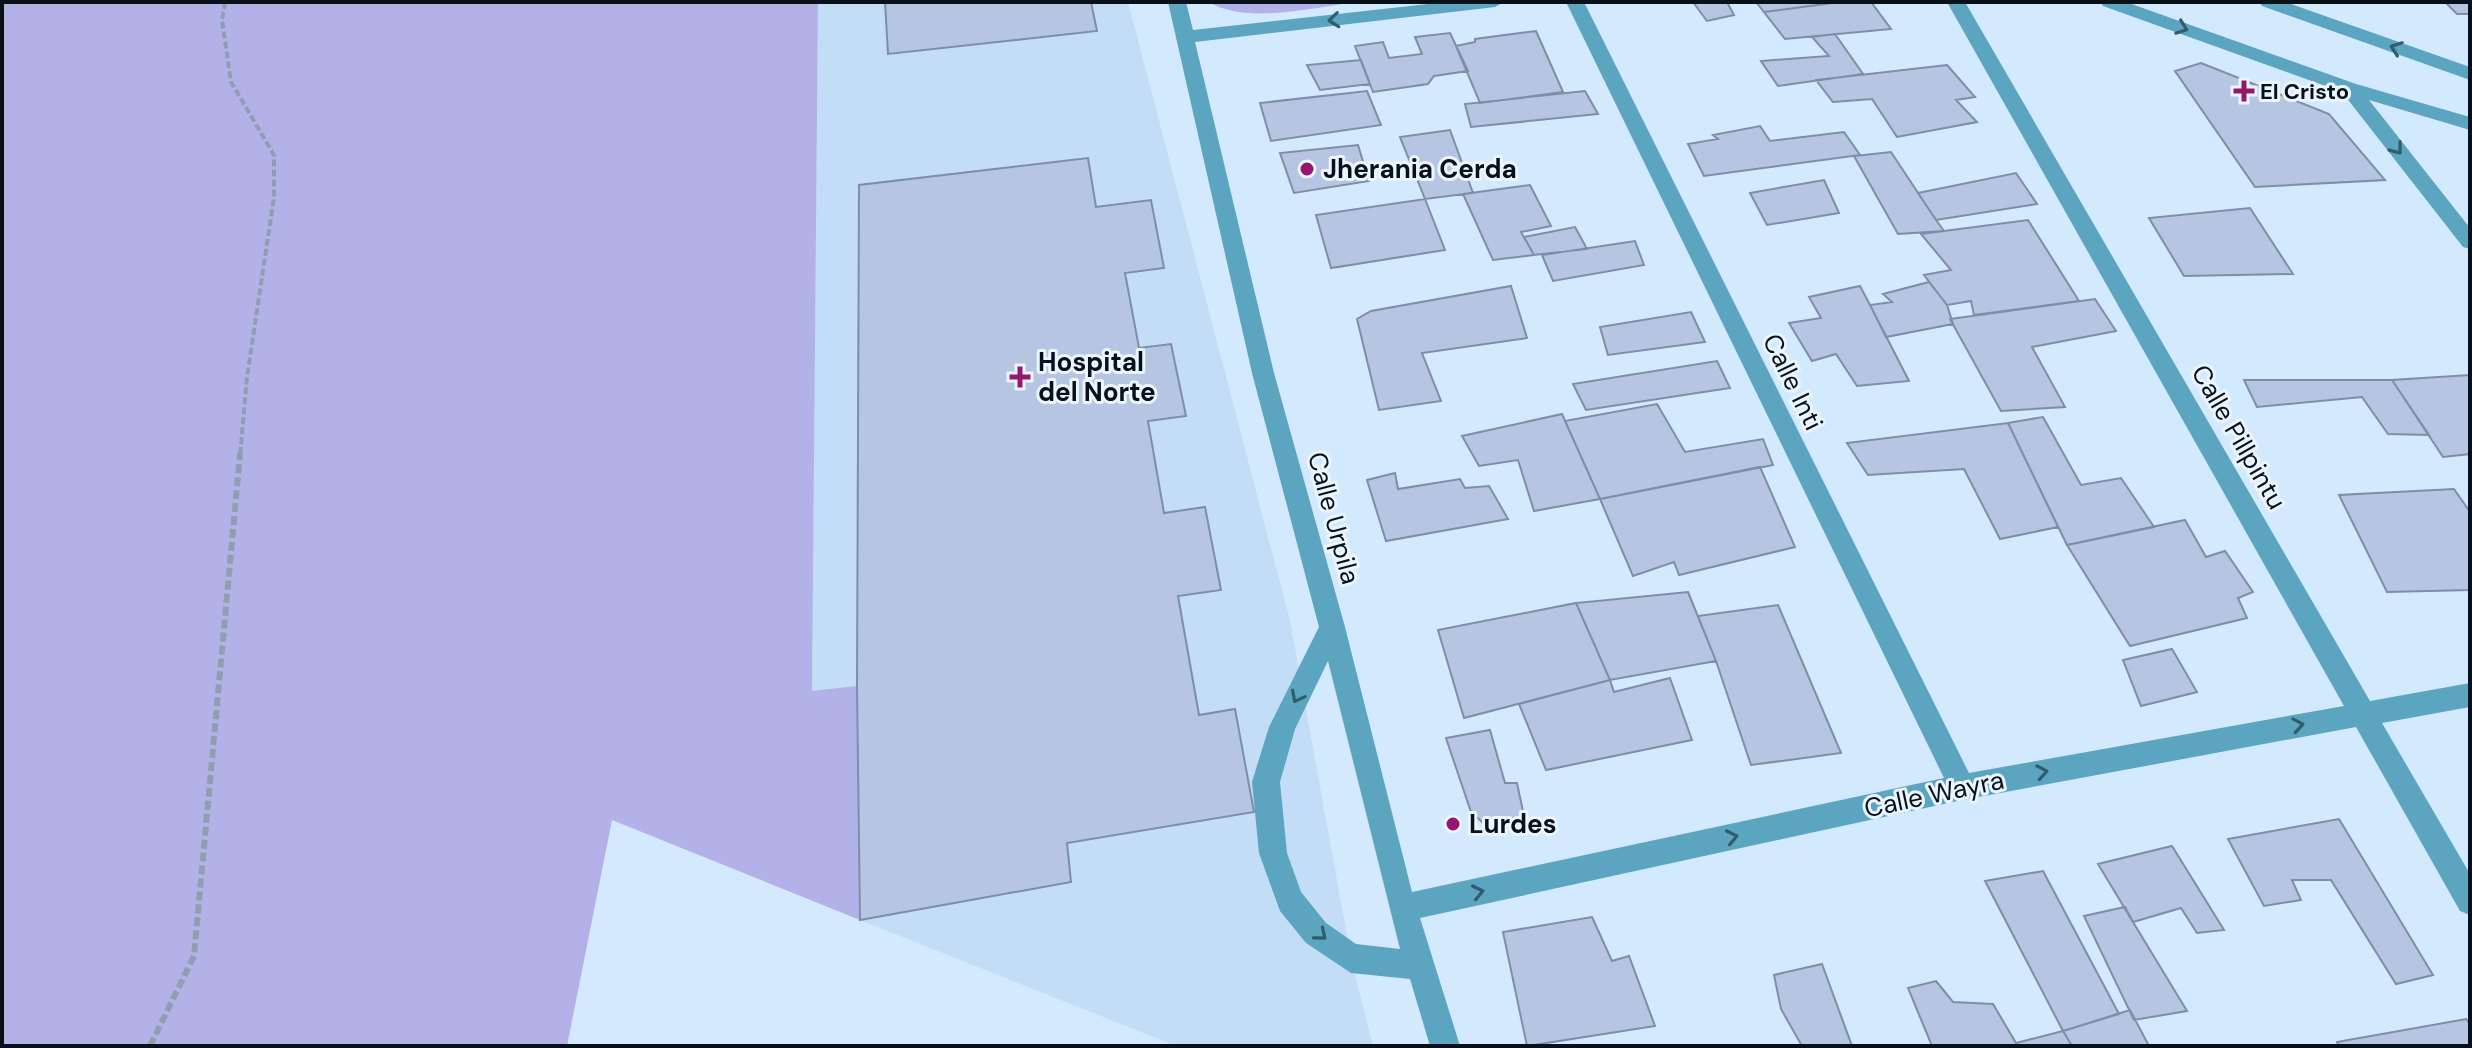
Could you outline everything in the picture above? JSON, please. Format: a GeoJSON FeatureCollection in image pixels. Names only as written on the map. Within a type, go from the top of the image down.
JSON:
{"type":"FeatureCollection","features":[{"type":"Feature","properties":{"kind":"street","name":"Calle Urpila"},"geometry":{"type":"LineString","coordinates":[[1177,2],[1263,373],[1332,627],[1402,908],[1445,1046]]}},
{"type":"Feature","properties":{"kind":"street"},"geometry":{"type":"LineString","coordinates":[[1186,37],[1495,2]]}},
{"type":"Feature","properties":{"kind":"street","name":"Calle Inti"},"geometry":{"type":"LineString","coordinates":[[1575,2],[1962,787]]}},
{"type":"Feature","properties":{"kind":"street","name":"Calle Pillpintu"},"geometry":{"type":"LineString","coordinates":[[1956,2],[2470,901]]}},
{"type":"Feature","properties":{"kind":"street"},"geometry":{"type":"LineString","coordinates":[[2109,2],[2349,88],[2470,124]]}},
{"type":"Feature","properties":{"kind":"street"},"geometry":{"type":"LineString","coordinates":[[2268,2],[2470,74]]}},
{"type":"Feature","properties":{"kind":"street"},"geometry":{"type":"LineString","coordinates":[[2349,88],[2470,242]]}},
{"type":"Feature","properties":{"kind":"street"},"geometry":{"type":"LineString","coordinates":[[1332,627],[1282,727],[1266,782],[1273,853],[1290,901],[1316,933],[1351,958],[1421,966]]}},
{"type":"Feature","properties":{"kind":"street","name":"Calle Wayra"},"geometry":{"type":"LineString","coordinates":[[1402,908],[1962,787],[2470,695]]}},
{"type":"Feature","properties":{"kind":"path"},"geometry":{"type":"LineString","coordinates":[[150,1046],[194,956],[247,377],[274,197],[274,155],[231,82],[222,20],[225,2]]}},
{"type":"Feature","properties":{"kind":"shaded area"},"geometry":{"type":"Polygon","coordinates":[[[2,2],[818,2],[812,691],[857,686],[860,920],[612,820],[567,1046],[2,1046],[2,2]]]}},
{"type":"Feature","properties":{"kind":"shaded area","name":"Hospital del Norte"},"geometry":{"type":"Polygon","coordinates":[[[818,2],[1128,2],[1290,621],[1351,958],[1373,1046],[1176,1046],[860,920],[857,687],[812,692],[818,2]]]}},
{"type":"Feature","properties":{"kind":"shaded area"},"geometry":{"type":"Polygon","coordinates":[[[1209,2],[1357,2],[1261,13],[1224,9],[1209,2]]]}},
{"type":"Feature","properties":{"kind":"building"},"geometry":{"type":"Polygon","coordinates":[[[885,2],[1091,2],[1097,31],[888,54],[885,2]]]}},
{"type":"Feature","properties":{"kind":"building"},"geometry":{"type":"Polygon","coordinates":[[[1693,2],[1727,2],[1734,15],[1707,21],[1693,2]]]}},
{"type":"Feature","properties":{"kind":"building"},"geometry":{"type":"Polygon","coordinates":[[[1756,2],[1840,2],[1764,12],[1756,2]]]}},
{"type":"Feature","properties":{"kind":"building"},"geometry":{"type":"Polygon","coordinates":[[[1840,2],[1871,2],[1891,29],[1785,39],[1764,12],[1840,2]]]}},
{"type":"Feature","properties":{"kind":"building"},"geometry":{"type":"Polygon","coordinates":[[[2432,2],[2470,2],[2470,14],[2457,14],[2446,3],[2432,2]]]}},
{"type":"Feature","properties":{"kind":"building"},"geometry":{"type":"Polygon","coordinates":[[[1536,31],[1563,92],[1480,103],[1456,46],[1475,42],[1475,39],[1536,31]]]}},
{"type":"Feature","properties":{"kind":"building"},"geometry":{"type":"Polygon","coordinates":[[[1450,33],[1468,71],[1434,76],[1428,84],[1373,92],[1355,46],[1383,42],[1389,58],[1422,54],[1415,37],[1450,33]]]}},
{"type":"Feature","properties":{"kind":"building"},"geometry":{"type":"Polygon","coordinates":[[[1835,34],[1863,74],[1778,86],[1761,61],[1829,56],[1812,37],[1835,34]]]}},
{"type":"Feature","properties":{"kind":"building"},"geometry":{"type":"Polygon","coordinates":[[[1361,60],[1370,84],[1320,90],[1307,65],[1361,60]]]}},
{"type":"Feature","properties":{"kind":"building"},"geometry":{"type":"Polygon","coordinates":[[[2201,63],[2329,114],[2385,180],[2255,187],[2175,71],[2201,63]]]}},
{"type":"Feature","properties":{"kind":"building"},"geometry":{"type":"Polygon","coordinates":[[[1947,65],[1975,97],[1956,100],[1977,122],[1897,137],[1872,99],[1833,102],[1816,80],[1947,65]]]}},
{"type":"Feature","properties":{"kind":"building"},"geometry":{"type":"Polygon","coordinates":[[[1367,91],[1381,125],[1271,141],[1260,103],[1367,91]]]}},
{"type":"Feature","properties":{"kind":"building"},"geometry":{"type":"Polygon","coordinates":[[[1585,91],[1598,114],[1471,127],[1465,104],[1585,91]]]}},
{"type":"Feature","properties":{"kind":"building"},"geometry":{"type":"Polygon","coordinates":[[[1760,126],[1770,141],[1844,132],[1860,155],[1704,176],[1688,144],[1718,139],[1713,135],[1760,126]]]}},
{"type":"Feature","properties":{"kind":"building"},"geometry":{"type":"Polygon","coordinates":[[[1450,130],[1473,193],[1425,199],[1400,137],[1450,130]]]}},
{"type":"Feature","properties":{"kind":"building"},"geometry":{"type":"Polygon","coordinates":[[[1358,145],[1369,181],[1294,193],[1280,153],[1358,145]]]}},
{"type":"Feature","properties":{"kind":"building"},"geometry":{"type":"Polygon","coordinates":[[[1891,152],[1944,231],[1898,234],[1854,156],[1891,152]]]}},
{"type":"Feature","properties":{"kind":"building"},"geometry":{"type":"Polygon","coordinates":[[[1088,158],[1096,207],[1151,200],[1164,268],[1125,273],[1139,348],[1171,344],[1186,416],[1148,421],[1164,513],[1205,507],[1221,590],[1178,596],[1199,715],[1235,709],[1254,812],[1067,843],[1071,882],[860,920],[857,686],[859,185],[1088,158]]]}},
{"type":"Feature","properties":{"kind":"building"},"geometry":{"type":"Polygon","coordinates":[[[2016,173],[2037,204],[1936,220],[1918,193],[2016,173]]]}},
{"type":"Feature","properties":{"kind":"building"},"geometry":{"type":"Polygon","coordinates":[[[1824,180],[1839,213],[1767,225],[1750,193],[1824,180]]]}},
{"type":"Feature","properties":{"kind":"building"},"geometry":{"type":"Polygon","coordinates":[[[1530,185],[1551,226],[1521,232],[1534,255],[1493,260],[1463,194],[1530,185]]]}},
{"type":"Feature","properties":{"kind":"building"},"geometry":{"type":"Polygon","coordinates":[[[1425,199],[1445,250],[1331,268],[1316,215],[1425,199]]]}},
{"type":"Feature","properties":{"kind":"building"},"geometry":{"type":"Polygon","coordinates":[[[2250,208],[2293,274],[2184,276],[2149,218],[2250,208]]]}},
{"type":"Feature","properties":{"kind":"building"},"geometry":{"type":"Polygon","coordinates":[[[2028,220],[2079,301],[1974,315],[1971,301],[1947,305],[1924,275],[1951,270],[1921,234],[2028,220]]]}},
{"type":"Feature","properties":{"kind":"building"},"geometry":{"type":"Polygon","coordinates":[[[1575,227],[1587,249],[1534,255],[1524,237],[1575,227]]]}},
{"type":"Feature","properties":{"kind":"building"},"geometry":{"type":"Polygon","coordinates":[[[1635,241],[1644,265],[1553,281],[1542,255],[1635,241]]]}},
{"type":"Feature","properties":{"kind":"building"},"geometry":{"type":"Polygon","coordinates":[[[1929,282],[1947,305],[1953,324],[1886,337],[1870,305],[1892,302],[1883,294],[1929,282]]]}},
{"type":"Feature","properties":{"kind":"building"},"geometry":{"type":"Polygon","coordinates":[[[1511,286],[1527,338],[1422,353],[1441,401],[1379,410],[1357,319],[1371,311],[1511,286]]]}},
{"type":"Feature","properties":{"kind":"building"},"geometry":{"type":"Polygon","coordinates":[[[1860,286],[1909,381],[1857,386],[1836,354],[1812,361],[1789,323],[1821,318],[1809,297],[1860,286]]]}},
{"type":"Feature","properties":{"kind":"building"},"geometry":{"type":"Polygon","coordinates":[[[2095,299],[2116,331],[2032,347],[2065,407],[2001,411],[1950,319],[2095,299]]]}},
{"type":"Feature","properties":{"kind":"building"},"geometry":{"type":"Polygon","coordinates":[[[1691,312],[1705,342],[1608,355],[1600,327],[1691,312]]]}},
{"type":"Feature","properties":{"kind":"building"},"geometry":{"type":"Polygon","coordinates":[[[1717,361],[1730,388],[1586,410],[1573,384],[1717,361]]]}},
{"type":"Feature","properties":{"kind":"building"},"geometry":{"type":"Polygon","coordinates":[[[2470,375],[2470,454],[2443,457],[2392,380],[2470,375]]]}},
{"type":"Feature","properties":{"kind":"building"},"geometry":{"type":"Polygon","coordinates":[[[2244,380],[2392,380],[2429,435],[2388,434],[2362,397],[2257,407],[2244,380]]]}},
{"type":"Feature","properties":{"kind":"building"},"geometry":{"type":"Polygon","coordinates":[[[1657,404],[1685,452],[1763,439],[1773,465],[1600,499],[1565,421],[1657,404]]]}},
{"type":"Feature","properties":{"kind":"building"},"geometry":{"type":"Polygon","coordinates":[[[1562,414],[1600,499],[1534,511],[1518,460],[1479,466],[1462,436],[1562,414]]]}},
{"type":"Feature","properties":{"kind":"building"},"geometry":{"type":"Polygon","coordinates":[[[2043,417],[2081,485],[2121,478],[2154,527],[2067,545],[2008,423],[2043,417]]]}},
{"type":"Feature","properties":{"kind":"building"},"geometry":{"type":"Polygon","coordinates":[[[2008,423],[2058,527],[2000,539],[1964,469],[1868,475],[1847,443],[2008,423]]]}},
{"type":"Feature","properties":{"kind":"building"},"geometry":{"type":"Polygon","coordinates":[[[1760,467],[1795,547],[1679,575],[1674,562],[1633,576],[1600,499],[1760,467]]]}},
{"type":"Feature","properties":{"kind":"building"},"geometry":{"type":"Polygon","coordinates":[[[1395,473],[1398,489],[1460,479],[1465,488],[1489,486],[1508,519],[1386,541],[1367,480],[1395,473]]]}},
{"type":"Feature","properties":{"kind":"building"},"geometry":{"type":"Polygon","coordinates":[[[2454,489],[2470,512],[2470,590],[2387,592],[2339,495],[2454,489]]]}},
{"type":"Feature","properties":{"kind":"building"},"geometry":{"type":"Polygon","coordinates":[[[2185,520],[2206,557],[2225,551],[2253,592],[2238,598],[2247,618],[2130,646],[2067,545],[2185,520]]]}},
{"type":"Feature","properties":{"kind":"building"},"geometry":{"type":"Polygon","coordinates":[[[1688,592],[1716,661],[1610,680],[1576,603],[1688,592]]]}},
{"type":"Feature","properties":{"kind":"building"},"geometry":{"type":"Polygon","coordinates":[[[1576,603],[1610,680],[1464,718],[1438,630],[1576,603]]]}},
{"type":"Feature","properties":{"kind":"building"},"geometry":{"type":"Polygon","coordinates":[[[1778,605],[1841,753],[1751,765],[1698,616],[1778,605]]]}},
{"type":"Feature","properties":{"kind":"building"},"geometry":{"type":"Polygon","coordinates":[[[2172,649],[2197,692],[2141,706],[2123,660],[2172,649]]]}},
{"type":"Feature","properties":{"kind":"building"},"geometry":{"type":"Polygon","coordinates":[[[1670,678],[1692,740],[1546,770],[1519,704],[1610,680],[1614,692],[1670,678]]]}},
{"type":"Feature","properties":{"kind":"building"},"geometry":{"type":"Polygon","coordinates":[[[1490,730],[1505,783],[1517,783],[1524,816],[1483,823],[1471,812],[1446,738],[1490,730]]]}},
{"type":"Feature","properties":{"kind":"building"},"geometry":{"type":"Polygon","coordinates":[[[2339,819],[2433,975],[2396,984],[2331,880],[2292,880],[2301,900],[2264,906],[2228,839],[2339,819]]]}},
{"type":"Feature","properties":{"kind":"building"},"geometry":{"type":"Polygon","coordinates":[[[2172,846],[2224,930],[2197,933],[2181,908],[2133,922],[2098,864],[2172,846]]]}},
{"type":"Feature","properties":{"kind":"building"},"geometry":{"type":"Polygon","coordinates":[[[2043,871],[2119,1014],[2063,1031],[1985,881],[2043,871]]]}},
{"type":"Feature","properties":{"kind":"building"},"geometry":{"type":"Polygon","coordinates":[[[2125,907],[2187,1011],[2134,1020],[2084,916],[2125,907]]]}},
{"type":"Feature","properties":{"kind":"building"},"geometry":{"type":"Polygon","coordinates":[[[1592,917],[1612,961],[1629,956],[1655,1026],[1527,1046],[1503,932],[1592,917]]]}},
{"type":"Feature","properties":{"kind":"building"},"geometry":{"type":"Polygon","coordinates":[[[1822,964],[1852,1046],[1802,1046],[1781,1009],[1774,975],[1822,964]]]}},
{"type":"Feature","properties":{"kind":"building"},"geometry":{"type":"Polygon","coordinates":[[[1936,981],[1953,1002],[1993,1004],[2016,1043],[2063,1031],[2072,1046],[1932,1046],[1908,988],[1936,981]]]}},
{"type":"Feature","properties":{"kind":"building"},"geometry":{"type":"Polygon","coordinates":[[[2130,1010],[2149,1046],[2072,1046],[2063,1031],[2130,1010]]]}},
{"type":"Feature","properties":{"kind":"building"},"geometry":{"type":"Polygon","coordinates":[[[2466,1019],[2470,1024],[2470,1046],[2339,1046],[2337,1042],[2466,1019]]]}},
{"type":"Feature","properties":{"kind":"place","name":"El Cristo"},"geometry":{"type":"Point","coordinates":[2244,91]}},
{"type":"Feature","properties":{"kind":"place","name":"Jherania Cerda"},"geometry":{"type":"Point","coordinates":[1307,169]}},
{"type":"Feature","properties":{"kind":"place","name":"Hospital del Norte"},"geometry":{"type":"Point","coordinates":[1020,377]}},
{"type":"Feature","properties":{"kind":"place","name":"Lurdes"},"geometry":{"type":"Point","coordinates":[1453,824]}}]}
